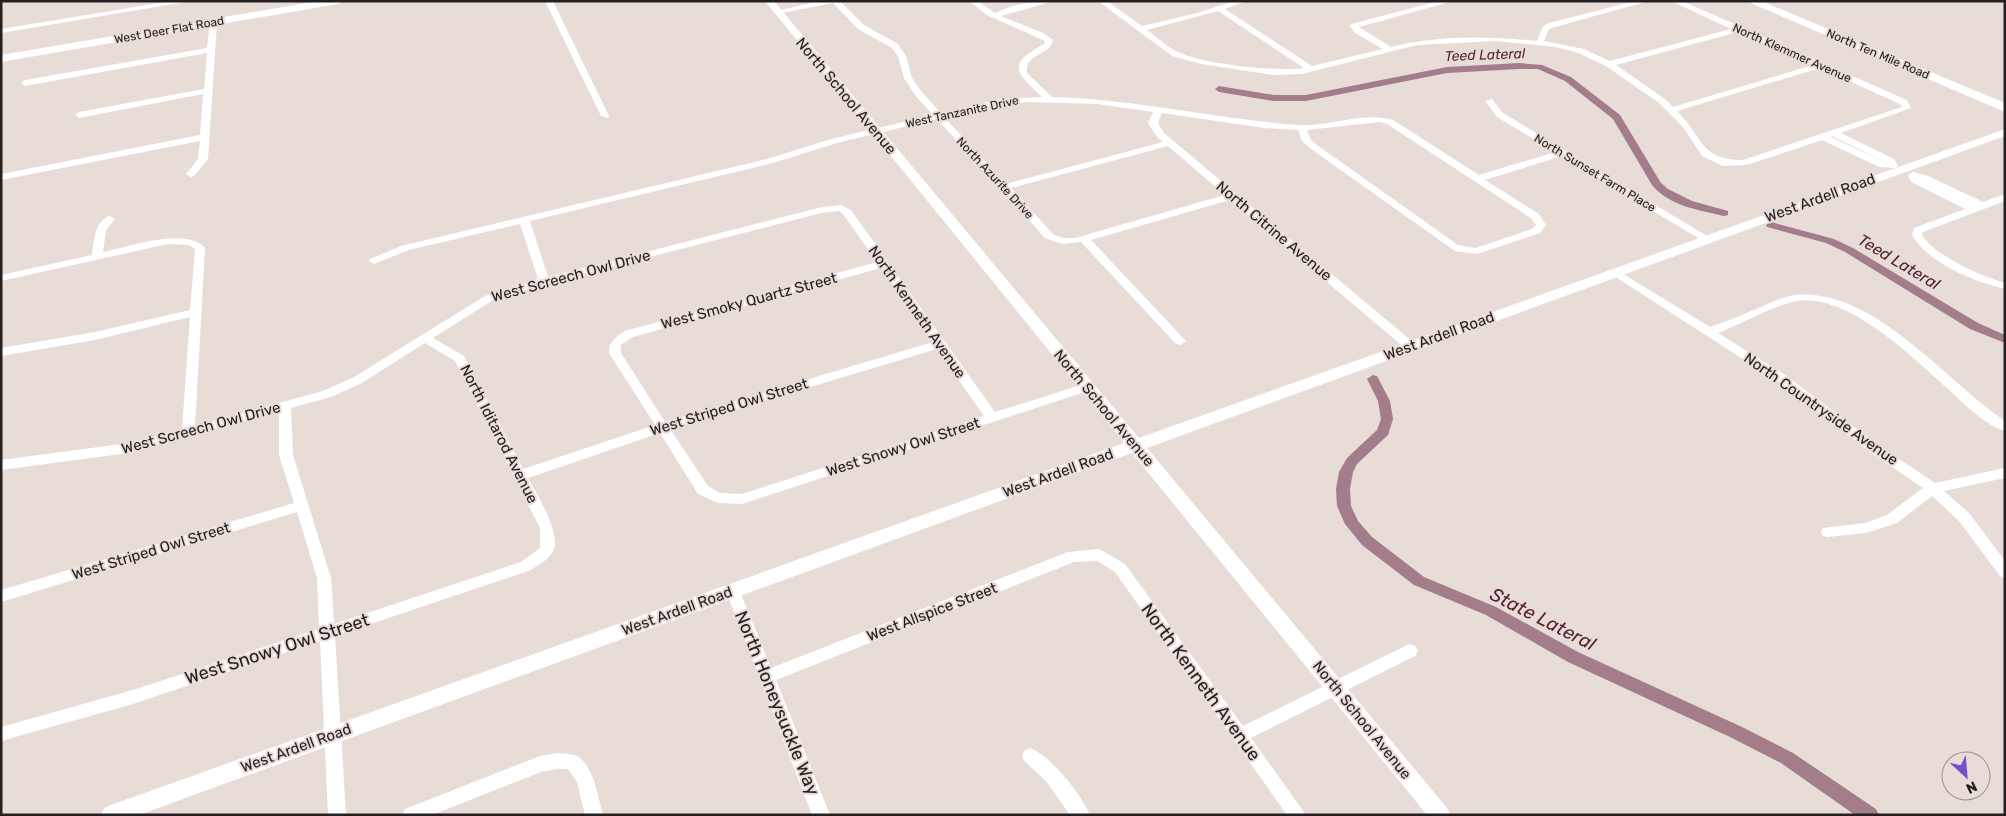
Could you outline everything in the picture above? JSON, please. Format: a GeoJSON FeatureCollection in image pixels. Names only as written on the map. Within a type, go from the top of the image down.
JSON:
{"type":"FeatureCollection","features":[{"type":"Feature","properties":{"kind":"main road","name":"West Deer Flat Road"},"geometry":{"type":"LineString","coordinates":[[1,59],[338,1]]}},
{"type":"Feature","properties":{"kind":"main road","name":"North Ten Mile Road"},"geometry":{"type":"LineString","coordinates":[[1751,1],[2005,108]]}},
{"type":"Feature","properties":{"kind":"street"},"geometry":{"type":"LineString","coordinates":[[1,31],[187,1]]}},
{"type":"Feature","properties":{"kind":"street"},"geometry":{"type":"LineString","coordinates":[[549,1],[605,116]]}},
{"type":"Feature","properties":{"kind":"street","name":"North School Avenue"},"geometry":{"type":"LineString","coordinates":[[768,1],[1440,815]]}},
{"type":"Feature","properties":{"kind":"street"},"geometry":{"type":"LineString","coordinates":[[778,12],[833,1]]}},
{"type":"Feature","properties":{"kind":"street","name":"North Azurite Drive"},"geometry":{"type":"LineString","coordinates":[[833,1],[853,20],[895,46],[902,56],[908,78],[938,116],[1005,186],[1049,236],[1062,241],[1083,238]]}},
{"type":"Feature","properties":{"kind":"street"},"geometry":{"type":"LineString","coordinates":[[973,1],[984,12],[1049,40],[1048,45],[1026,58],[1021,69],[1023,74],[1049,99]]}},
{"type":"Feature","properties":{"kind":"street"},"geometry":{"type":"LineString","coordinates":[[995,16],[1004,11],[1050,1]]}},
{"type":"Feature","properties":{"kind":"street"},"geometry":{"type":"LineString","coordinates":[[1102,1],[1168,50],[1192,60],[1274,72],[1311,69],[1417,43],[1496,39],[1540,42],[1581,52],[1609,64],[1672,110],[1686,125],[1705,154],[1723,162],[1744,163],[1829,135],[1882,165],[1896,167],[1913,175],[1914,180],[1978,207]]}},
{"type":"Feature","properties":{"kind":"street"},"geometry":{"type":"LineString","coordinates":[[1139,29],[1220,9],[1243,1]]}},
{"type":"Feature","properties":{"kind":"street"},"geometry":{"type":"LineString","coordinates":[[1388,49],[1358,31],[1354,26],[1449,1]]}},
{"type":"Feature","properties":{"kind":"street"},"geometry":{"type":"LineString","coordinates":[[1540,42],[1546,28],[1552,25],[1646,1]]}},
{"type":"Feature","properties":{"kind":"street","name":"North Klemmer Avenue"},"geometry":{"type":"LineString","coordinates":[[1675,1],[1904,102],[1907,106],[1905,109],[1829,135]]}},
{"type":"Feature","properties":{"kind":"street"},"geometry":{"type":"LineString","coordinates":[[1220,9],[1311,69]]}},
{"type":"Feature","properties":{"kind":"street"},"geometry":{"type":"LineString","coordinates":[[191,174],[203,159],[213,23]]}},
{"type":"Feature","properties":{"kind":"street"},"geometry":{"type":"LineString","coordinates":[[1609,64],[1738,29]]}},
{"type":"Feature","properties":{"kind":"street"},"geometry":{"type":"LineString","coordinates":[[25,83],[210,50]]}},
{"type":"Feature","properties":{"kind":"street"},"geometry":{"type":"LineString","coordinates":[[1672,110],[1821,65]]}},
{"type":"Feature","properties":{"kind":"street"},"geometry":{"type":"LineString","coordinates":[[79,115],[208,91]]}},
{"type":"Feature","properties":{"kind":"street","name":"West Tanzanite Drive"},"geometry":{"type":"LineString","coordinates":[[374,262],[405,248],[770,162],[834,141],[1000,102],[1049,99],[1097,101],[1264,125],[1302,128],[1380,119],[1390,122],[1477,179]]}},
{"type":"Feature","properties":{"kind":"street","name":"North Sunset Farm Place"},"geometry":{"type":"LineString","coordinates":[[1489,101],[1500,116],[1707,239]]}},
{"type":"Feature","properties":{"kind":"street","name":"North Citrine Avenue"},"geometry":{"type":"LineString","coordinates":[[1159,109],[1154,123],[1155,129],[1169,143],[1410,346]]}},
{"type":"Feature","properties":{"kind":"street"},"geometry":{"type":"LineString","coordinates":[[1302,128],[1307,141],[1314,147],[1450,246],[1462,250],[1477,251],[1536,231],[1541,225],[1535,216],[1477,179]]}},
{"type":"Feature","properties":{"kind":"street","name":"West Ardell Road"},"geometry":{"type":"LineString","coordinates":[[111,815],[1707,239],[1896,167],[2005,132]]}},
{"type":"Feature","properties":{"kind":"street"},"geometry":{"type":"LineString","coordinates":[[1,177],[205,137]]}},
{"type":"Feature","properties":{"kind":"street"},"geometry":{"type":"LineString","coordinates":[[1005,186],[1169,143]]}},
{"type":"Feature","properties":{"kind":"street"},"geometry":{"type":"LineString","coordinates":[[1477,179],[1562,153]]}},
{"type":"Feature","properties":{"kind":"street"},"geometry":{"type":"LineString","coordinates":[[1180,341],[1083,238],[1232,196]]}},
{"type":"Feature","properties":{"kind":"street"},"geometry":{"type":"LineString","coordinates":[[2002,286],[1982,279],[1925,247],[1918,239],[1918,230],[2005,196]]}},
{"type":"Feature","properties":{"kind":"street","name":"North Kenneth Avenue"},"geometry":{"type":"LineString","coordinates":[[841,208],[847,212],[992,418]]}},
{"type":"Feature","properties":{"kind":"street","name":"West Screech Owl Drive"},"geometry":{"type":"LineString","coordinates":[[1,466],[129,448],[285,406],[343,388],[489,298],[544,281],[822,210],[841,208]]}},
{"type":"Feature","properties":{"kind":"street"},"geometry":{"type":"LineString","coordinates":[[96,256],[101,230],[110,219]]}},
{"type":"Feature","properties":{"kind":"street"},"geometry":{"type":"LineString","coordinates":[[524,220],[544,281]]}},
{"type":"Feature","properties":{"kind":"street"},"geometry":{"type":"LineString","coordinates":[[1,278],[168,241],[191,242],[200,248],[188,432]]}},
{"type":"Feature","properties":{"kind":"street","name":"West Smoky Quartz Street"},"geometry":{"type":"LineString","coordinates":[[662,427],[615,353],[616,343],[629,334],[883,264]]}},
{"type":"Feature","properties":{"kind":"street","name":"North Countryside Avenue"},"geometry":{"type":"LineString","coordinates":[[1615,272],[1781,378],[1875,449],[1933,488],[1964,516],[2005,572]]}},
{"type":"Feature","properties":{"kind":"street"},"geometry":{"type":"LineString","coordinates":[[1710,332],[1792,298],[1820,298],[1839,303],[1899,341],[1984,413],[2005,427]]}},
{"type":"Feature","properties":{"kind":"street"},"geometry":{"type":"LineString","coordinates":[[1,352],[95,336],[195,312]]}},
{"type":"Feature","properties":{"kind":"street","name":"North Iditarod Avenue"},"geometry":{"type":"LineString","coordinates":[[424,338],[460,358],[546,528],[547,550]]}},
{"type":"Feature","properties":{"kind":"street","name":"West Striped Owl Street"},"geometry":{"type":"LineString","coordinates":[[520,475],[662,427],[940,344]]}},
{"type":"Feature","properties":{"kind":"street","name":"West Snowy Owl Street"},"geometry":{"type":"LineString","coordinates":[[662,427],[703,490],[718,498],[742,498],[1087,387]]}},
{"type":"Feature","properties":{"kind":"street"},"geometry":{"type":"LineString","coordinates":[[285,406],[286,455],[300,506],[324,578],[337,815]]}},
{"type":"Feature","properties":{"kind":"street"},"geometry":{"type":"LineString","coordinates":[[1828,532],[1866,528],[1892,519],[1933,488],[2005,473]]}},
{"type":"Feature","properties":{"kind":"street","name":"West Striped Owl Street"},"geometry":{"type":"LineString","coordinates":[[1,596],[300,506]]}},
{"type":"Feature","properties":{"kind":"street","name":"West Snowy Owl Street"},"geometry":{"type":"LineString","coordinates":[[1,734],[133,696],[526,566],[547,550]]}},
{"type":"Feature","properties":{"kind":"street","name":"North Kenneth Avenue"},"geometry":{"type":"LineString","coordinates":[[1099,555],[1120,568],[1297,815]]}},
{"type":"Feature","properties":{"kind":"street","name":"West Allspice Street"},"geometry":{"type":"LineString","coordinates":[[766,676],[1073,556],[1099,555]]}},
{"type":"Feature","properties":{"kind":"street","name":"North Honeysuckle Way"},"geometry":{"type":"LineString","coordinates":[[732,591],[821,815]]}},
{"type":"Feature","properties":{"kind":"street"},"geometry":{"type":"LineString","coordinates":[[1240,735],[1410,651]]}},
{"type":"Feature","properties":{"kind":"street"},"geometry":{"type":"LineString","coordinates":[[1030,756],[1052,775],[1081,815]]}},
{"type":"Feature","properties":{"kind":"street"},"geometry":{"type":"LineString","coordinates":[[411,815],[540,764],[557,761],[572,762],[580,770],[586,782],[594,815]]}},
{"type":"Feature","properties":{"kind":"waterway","name":"Teed Lateral"},"geometry":{"type":"LineString","coordinates":[[1219,89],[1274,98],[1306,98],[1447,70],[1519,66],[1539,67],[1568,79],[1617,117],[1657,185],[1664,191],[1688,204],[1724,213]]}},
{"type":"Feature","properties":{"kind":"waterway","name":"Teed Lateral"},"geometry":{"type":"LineString","coordinates":[[1771,225],[1830,241],[1849,250],[1974,326],[2005,339]]}},
{"type":"Feature","properties":{"kind":"waterway","name":"State Lateral"},"geometry":{"type":"LineString","coordinates":[[1373,379],[1384,401],[1387,419],[1383,432],[1352,461],[1346,472],[1343,489],[1344,506],[1352,524],[1367,541],[1419,581],[1491,611],[1573,657],[1736,732],[1787,758],[1870,815]]}}]}
